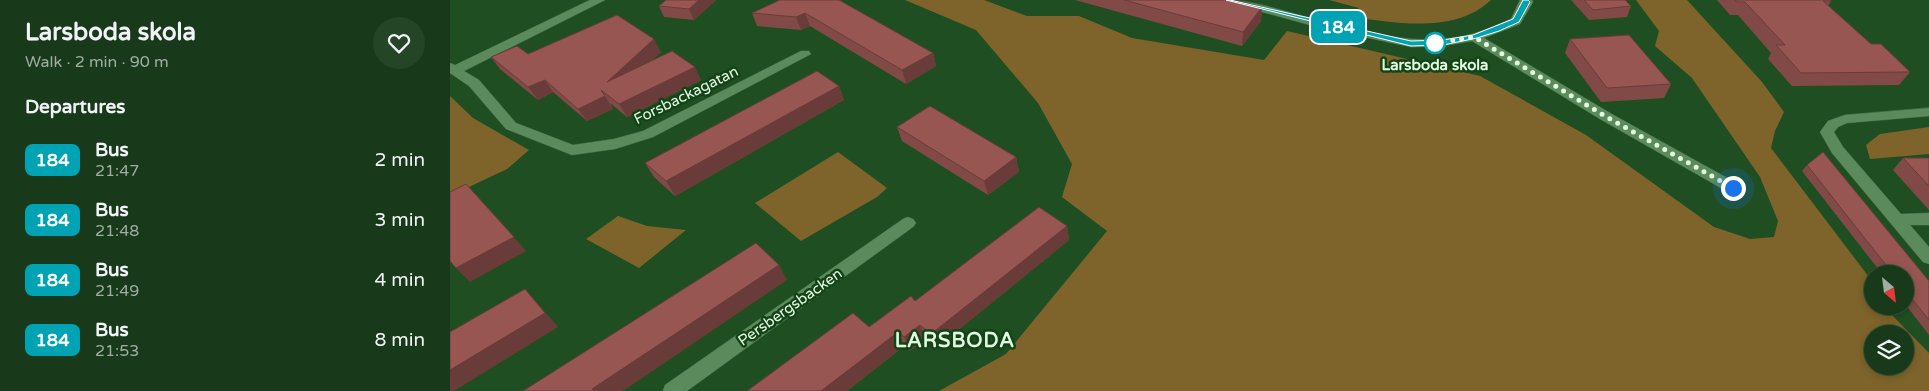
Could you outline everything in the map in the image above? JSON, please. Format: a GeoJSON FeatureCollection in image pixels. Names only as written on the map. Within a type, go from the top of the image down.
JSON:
{"type":"FeatureCollection","features":[{"type":"Feature","properties":{"kind":"street","name":"Forsbackagatan"},"geometry":{"type":"LineString","coordinates":[[453,69],[599,0]]}},
{"type":"Feature","properties":{"kind":"street"},"geometry":{"type":"LineString","coordinates":[[1230,0],[1317,23],[1411,43],[1443,42],[1474,37],[1516,21],[1527,2],[1526,0]]}},
{"type":"Feature","properties":{"kind":"street"},"geometry":{"type":"LineString","coordinates":[[1474,37],[1605,116],[1733,188]]}},
{"type":"Feature","properties":{"kind":"street","name":"Forsbackagatan"},"geometry":{"type":"LineString","coordinates":[[453,69],[474,83],[511,126],[572,150],[615,144],[648,134],[805,54]]}},
{"type":"Feature","properties":{"kind":"street"},"geometry":{"type":"LineString","coordinates":[[1929,112],[1845,119],[1833,124],[1828,132],[1837,150],[1929,258]]}},
{"type":"Feature","properties":{"kind":"street"},"geometry":{"type":"LineString","coordinates":[[1897,220],[1929,219]]}},
{"type":"Feature","properties":{"kind":"street","name":"Persbergsbacken"},"geometry":{"type":"LineString","coordinates":[[672,391],[908,223]]}},
{"type":"Feature","properties":{"kind":"shaded area"},"geometry":{"type":"Polygon","coordinates":[[[905,0],[984,0],[1027,16],[1079,16],[1132,38],[1264,60],[1287,31],[1480,76],[1586,135],[1714,227],[1750,239],[1774,237],[1778,221],[1760,177],[1692,78],[1655,46],[1659,31],[1636,0],[1687,0],[1762,82],[1784,112],[1775,131],[1771,148],[1864,270],[1864,315],[1892,315],[1902,325],[1864,325],[1864,375],[1914,375],[1914,338],[1929,353],[1929,391],[939,391],[1006,354],[1107,231],[1062,197],[1072,164],[1038,103],[976,30],[905,0]]]}},
{"type":"Feature","properties":{"kind":"shaded area"},"geometry":{"type":"Polygon","coordinates":[[[1329,0],[1491,0],[1477,11],[1460,18],[1443,22],[1406,23],[1352,17],[1359,8],[1329,0]]]}},
{"type":"Feature","properties":{"kind":"shaded area"},"geometry":{"type":"Polygon","coordinates":[[[450,96],[473,118],[529,150],[507,169],[450,196],[450,96]]]}},
{"type":"Feature","properties":{"kind":"shaded area"},"geometry":{"type":"Polygon","coordinates":[[[1929,127],[1929,154],[1870,159],[1866,145],[1880,134],[1929,127]]]}},
{"type":"Feature","properties":{"kind":"shaded area"},"geometry":{"type":"Polygon","coordinates":[[[838,152],[887,188],[877,197],[801,241],[755,203],[838,152]]]}},
{"type":"Feature","properties":{"kind":"shaded area"},"geometry":{"type":"Polygon","coordinates":[[[618,216],[647,226],[686,230],[639,268],[586,239],[618,216]]]}},
{"type":"Feature","properties":{"kind":"building"},"geometry":{"type":"Polygon","coordinates":[[[666,0],[699,0],[689,9],[659,6],[666,0]]]}},
{"type":"Feature","properties":{"kind":"building"},"geometry":{"type":"Polygon","coordinates":[[[780,0],[839,0],[933,53],[902,70],[805,13],[796,17],[752,13],[780,0]]]}},
{"type":"Feature","properties":{"kind":"building"},"geometry":{"type":"Polygon","coordinates":[[[1124,0],[1234,0],[1262,7],[1243,32],[1124,0]]]}},
{"type":"Feature","properties":{"kind":"building"},"geometry":{"type":"Polygon","coordinates":[[[1584,0],[1625,0],[1631,6],[1593,10],[1584,0]]]}},
{"type":"Feature","properties":{"kind":"building"},"geometry":{"type":"Polygon","coordinates":[[[1735,0],[1830,0],[1823,1],[1871,44],[1881,44],[1910,72],[1801,73],[1776,45],[1785,45],[1745,2],[1737,2],[1735,0]]]}},
{"type":"Feature","properties":{"kind":"building"},"geometry":{"type":"Polygon","coordinates":[[[617,15],[654,39],[607,82],[672,51],[695,67],[619,104],[601,90],[605,96],[578,109],[545,80],[528,87],[491,57],[517,46],[528,54],[617,15]]]}},
{"type":"Feature","properties":{"kind":"building"},"geometry":{"type":"Polygon","coordinates":[[[1629,35],[1671,84],[1607,88],[1570,39],[1629,35]]]}},
{"type":"Feature","properties":{"kind":"building"},"geometry":{"type":"Polygon","coordinates":[[[817,71],[839,86],[666,181],[645,163],[817,71]]]}},
{"type":"Feature","properties":{"kind":"building"},"geometry":{"type":"Polygon","coordinates":[[[930,106],[1016,157],[984,181],[897,127],[930,106]]]}},
{"type":"Feature","properties":{"kind":"building"},"geometry":{"type":"Polygon","coordinates":[[[1823,152],[1929,281],[1929,320],[1914,301],[1914,265],[1886,265],[1807,165],[1823,152]]]}},
{"type":"Feature","properties":{"kind":"building"},"geometry":{"type":"Polygon","coordinates":[[[1903,158],[1929,158],[1929,186],[1903,158]]]}},
{"type":"Feature","properties":{"kind":"building"},"geometry":{"type":"Polygon","coordinates":[[[466,184],[514,237],[456,268],[450,261],[450,192],[466,184]]]}},
{"type":"Feature","properties":{"kind":"building"},"geometry":{"type":"Polygon","coordinates":[[[1039,207],[1067,226],[931,334],[920,325],[904,337],[898,332],[821,391],[747,391],[853,313],[869,327],[911,296],[915,301],[1039,207]]]}},
{"type":"Feature","properties":{"kind":"building"},"geometry":{"type":"Polygon","coordinates":[[[756,243],[779,265],[592,389],[594,391],[523,391],[756,243]]]}},
{"type":"Feature","properties":{"kind":"building"},"geometry":{"type":"Polygon","coordinates":[[[525,289],[545,313],[450,370],[450,332],[525,289]]]}},
{"type":"Feature","properties":{"kind":"bus line","name":"184"},"geometry":{"type":"LineString","coordinates":[[1230,0],[1317,23],[1411,43],[1443,42],[1474,37],[1496,29],[1516,21],[1527,2],[1526,0]]}},
{"type":"Feature","properties":{"kind":"place","name":"Larsboda skola"},"geometry":{"type":"Point","coordinates":[1435,43]}},
{"type":"Feature","properties":{"kind":"district","name":"LARSBODA"},"geometry":{"type":"Point","coordinates":[955,341]}},
{"type":"Feature","properties":{"kind":"route"},"geometry":{"type":"LineString","coordinates":[[1435,43],[1474,37],[1605,116],[1733,188]]}}]}
